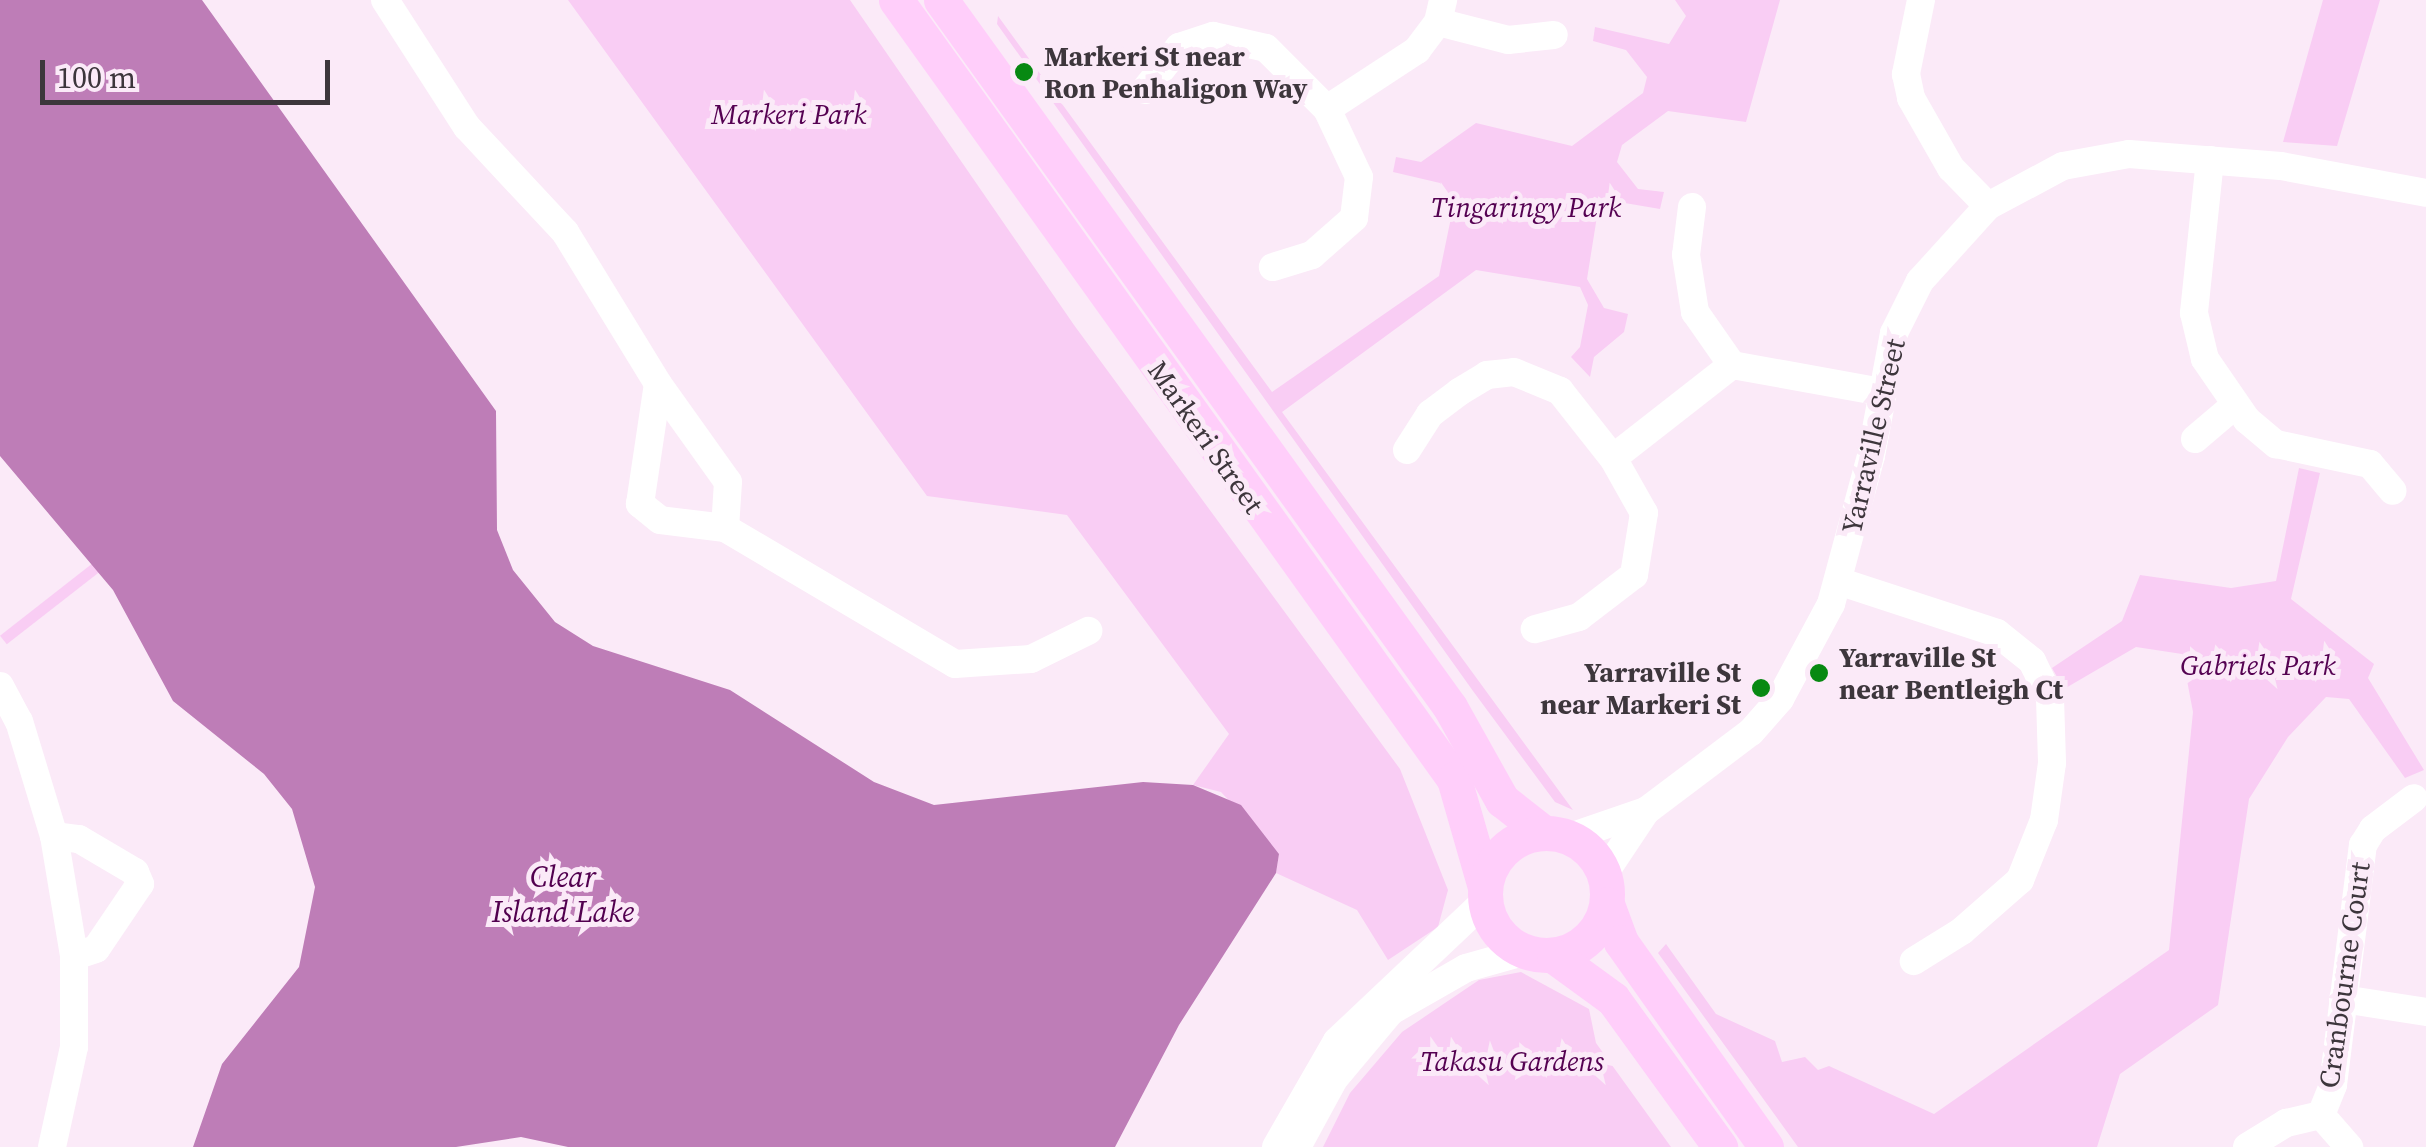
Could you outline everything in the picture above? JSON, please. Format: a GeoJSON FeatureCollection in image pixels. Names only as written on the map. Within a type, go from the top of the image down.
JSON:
{"type":"FeatureCollection","features":[{"type":"Feature","properties":{"kind":"main road","name":"Markeri Street"},"geometry":{"type":"LineString","coordinates":[[897,0],[1454,779],[1485,894]]}},
{"type":"Feature","properties":{"kind":"main road","name":"Markeri Street"},"geometry":{"type":"LineString","coordinates":[[941,0],[1450,707],[1502,800],[1557,835]]}},
{"type":"Feature","properties":{"kind":"main road"},"geometry":{"type":"LineString","coordinates":[[1720,1147],[1613,999],[1497,932],[1485,894],[1511,843],[1557,835],[1591,852],[1621,942],[1766,1147]]}},
{"type":"Feature","properties":{"kind":"main road"},"geometry":{"type":"LineString","coordinates":[[1539,954],[1589,939],[1606,889]]}},
{"type":"Feature","properties":{"kind":"street"},"geometry":{"type":"LineString","coordinates":[[385,0],[468,127],[565,232],[658,384],[728,482],[725,528]]}},
{"type":"Feature","properties":{"kind":"street"},"geometry":{"type":"LineString","coordinates":[[1921,0],[1906,74],[1912,98],[1952,168],[1988,206]]}},
{"type":"Feature","properties":{"kind":"street"},"geometry":{"type":"LineString","coordinates":[[1326,109],[1399,64],[1441,11],[1523,42],[1554,35]]}},
{"type":"Feature","properties":{"kind":"street"},"geometry":{"type":"LineString","coordinates":[[1145,90],[1179,47],[1213,36],[1266,48],[1326,109],[1360,177],[1354,218],[1312,255],[1274,267]]}},
{"type":"Feature","properties":{"kind":"street","name":"Yarraville Street"},"geometry":{"type":"LineString","coordinates":[[1557,835],[1646,810],[1750,732],[1780,699],[1838,581],[1894,333],[1920,280],[1988,206],[2028,181],[2090,158],[2210,160],[2426,193]]}},
{"type":"Feature","properties":{"kind":"street"},"geometry":{"type":"LineString","coordinates":[[2210,160],[2194,313],[2204,359],[2235,405],[2276,444],[2370,464],[2393,491]]}},
{"type":"Feature","properties":{"kind":"street"},"geometry":{"type":"LineString","coordinates":[[1692,207],[1686,255],[1695,312],[1732,365],[1882,392]]}},
{"type":"Feature","properties":{"kind":"street"},"geometry":{"type":"LineString","coordinates":[[1613,458],[1732,365]]}},
{"type":"Feature","properties":{"kind":"street"},"geometry":{"type":"LineString","coordinates":[[1407,450],[1430,414],[1459,392],[1487,375],[1514,372],[1560,391],[1613,458],[1644,514],[1646,536],[1634,575],[1579,618],[1535,629]]}},
{"type":"Feature","properties":{"kind":"street"},"geometry":{"type":"LineString","coordinates":[[658,384],[640,504],[660,520],[725,528],[955,664],[1032,660],[1088,631]]}},
{"type":"Feature","properties":{"kind":"street"},"geometry":{"type":"LineString","coordinates":[[2194,439],[2235,405]]}},
{"type":"Feature","properties":{"kind":"street"},"geometry":{"type":"LineString","coordinates":[[1838,581],[1997,633],[2032,661],[2050,698],[2052,762],[2044,820],[2020,880],[1962,932],[1914,961]]}},
{"type":"Feature","properties":{"kind":"street"},"geometry":{"type":"LineString","coordinates":[[0,686],[19,721],[54,836],[74,956],[74,1047],[52,1147]]}},
{"type":"Feature","properties":{"kind":"street","name":"Cranbourne Court"},"geometry":{"type":"LineString","coordinates":[[2321,1115],[2334,1085],[2363,846],[2414,798]]}},
{"type":"Feature","properties":{"kind":"street"},"geometry":{"type":"LineString","coordinates":[[1606,889],[1646,810]]}},
{"type":"Feature","properties":{"kind":"street"},"geometry":{"type":"LineString","coordinates":[[54,836],[79,839],[136,872],[140,884],[96,949],[74,956]]}},
{"type":"Feature","properties":{"kind":"street"},"geometry":{"type":"LineString","coordinates":[[1276,1147],[1337,1042],[1485,894]]}},
{"type":"Feature","properties":{"kind":"street"},"geometry":{"type":"LineString","coordinates":[[1297,1147],[1334,1079],[1391,1011],[1466,968],[1539,954]]}},
{"type":"Feature","properties":{"kind":"street"},"geometry":{"type":"LineString","coordinates":[[2343,999],[2426,1012]]}},
{"type":"Feature","properties":{"kind":"street","name":"Cranbourne Court"},"geometry":{"type":"LineString","coordinates":[[2247,1147],[2286,1123],[2321,1115]]}},
{"type":"Feature","properties":{"kind":"street","name":"Cranbourne Court"},"geometry":{"type":"LineString","coordinates":[[2321,1115],[2349,1147]]}},
{"type":"Feature","properties":{"kind":"green space","name":"Markeri Park"},"geometry":{"type":"Polygon","coordinates":[[[568,0],[850,0],[1074,325],[1400,769],[1448,890],[1438,927],[1388,960],[1357,910],[1276,873],[1279,854],[1221,792],[1193,785],[1229,734],[1067,515],[927,496],[568,0]]]}},
{"type":"Feature","properties":{"kind":"green space","name":"Tingaringy Park"},"geometry":{"type":"Polygon","coordinates":[[[1675,0],[1780,0],[1746,122],[1668,111],[1622,145],[1617,162],[1638,189],[1664,192],[1660,209],[1613,201],[1598,210],[1587,279],[1604,308],[1628,314],[1624,332],[1594,357],[1590,377],[1571,357],[1580,347],[1588,305],[1580,287],[1476,270],[1282,412],[1573,810],[1555,802],[1473,691],[997,24],[998,16],[1272,392],[1439,276],[1454,203],[1440,183],[1393,172],[1396,157],[1421,162],[1476,123],[1572,146],[1643,93],[1647,77],[1626,50],[1593,41],[1595,27],[1669,44],[1686,16],[1675,0]]]}},
{"type":"Feature","properties":{"kind":"green space"},"geometry":{"type":"Polygon","coordinates":[[[2323,0],[2380,0],[2337,146],[2283,142],[2323,0]]]}},
{"type":"Feature","properties":{"kind":"green space","name":"Gabriels Park"},"geometry":{"type":"Polygon","coordinates":[[[2299,468],[2320,473],[2291,599],[2374,664],[2368,678],[2424,770],[2405,778],[2349,699],[2326,697],[2288,737],[2249,799],[2218,1005],[2120,1074],[2097,1147],[1798,1147],[1658,953],[1666,944],[1716,1014],[1775,1041],[1782,1062],[1805,1057],[1818,1070],[1829,1066],[1934,1114],[2169,950],[2193,712],[2182,654],[2136,647],[2064,689],[2052,668],[2122,621],[2140,575],[2231,588],[2276,581],[2299,468]]]}},
{"type":"Feature","properties":{"kind":"green space"},"geometry":{"type":"Polygon","coordinates":[[[93,563],[100,572],[7,644],[0,636],[93,563]]]}},
{"type":"Feature","properties":{"kind":"green space","name":"Takasu Gardens"},"geometry":{"type":"Polygon","coordinates":[[[1521,972],[1589,1009],[1596,1043],[1671,1147],[1323,1147],[1350,1093],[1402,1032],[1479,980],[1521,972]]]}},
{"type":"Feature","properties":{"kind":"water","name":"Clear Island Lake"},"geometry":{"type":"Polygon","coordinates":[[[0,0],[202,0],[496,411],[497,530],[513,570],[555,622],[593,646],[730,690],[874,782],[934,805],[1143,782],[1193,785],[1241,805],[1279,854],[1276,873],[1179,1025],[1115,1147],[568,1147],[521,1137],[456,1147],[193,1147],[222,1064],[299,967],[315,887],[292,809],[264,774],[173,701],[113,590],[0,456],[0,0]]]}},
{"type":"Feature","properties":{"kind":"place","name":"Markeri St near Ron Penhaligon Way"},"geometry":{"type":"Point","coordinates":[1024,72]}},
{"type":"Feature","properties":{"kind":"place","name":"Yarraville St near Bentleigh Ct"},"geometry":{"type":"Point","coordinates":[1819,673]}},
{"type":"Feature","properties":{"kind":"place","name":"Yarraville St near Markeri St"},"geometry":{"type":"Point","coordinates":[1761,688]}}]}
